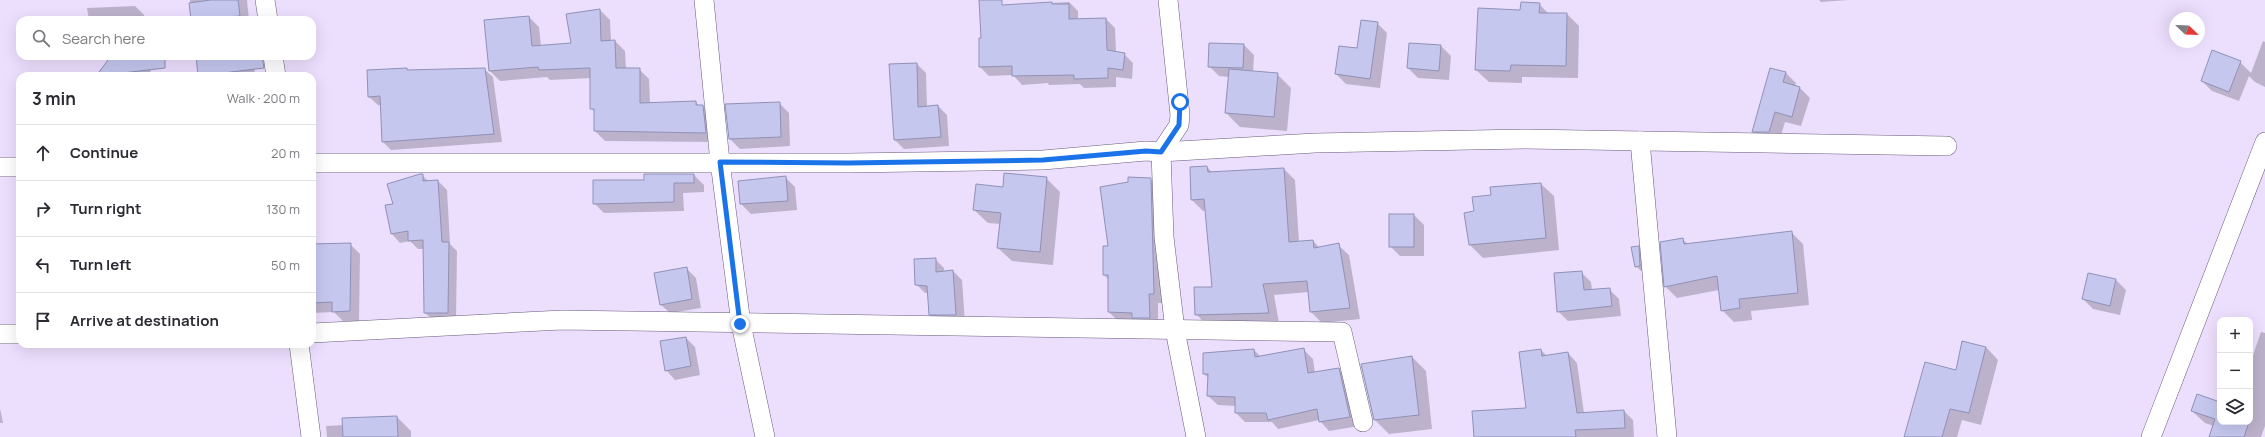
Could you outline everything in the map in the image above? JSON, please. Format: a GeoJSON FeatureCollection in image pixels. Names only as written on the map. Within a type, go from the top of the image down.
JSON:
{"type":"FeatureCollection","features":[{"type":"Feature","properties":{"kind":"street"},"geometry":{"type":"LineString","coordinates":[[265,0],[267,16]]}},
{"type":"Feature","properties":{"kind":"street"},"geometry":{"type":"LineString","coordinates":[[704,0],[720,162],[740,324],[764,437]]}},
{"type":"Feature","properties":{"kind":"street"},"geometry":{"type":"LineString","coordinates":[[1168,0],[1180,102],[1179,125],[1161,152],[1164,236],[1175,330],[1196,437]]}},
{"type":"Feature","properties":{"kind":"street"},"geometry":{"type":"LineString","coordinates":[[274,60],[275,72]]}},
{"type":"Feature","properties":{"kind":"street"},"geometry":{"type":"LineString","coordinates":[[316,163],[1036,160],[1146,151],[1161,152],[1315,143],[1524,139],[1948,146]]}},
{"type":"Feature","properties":{"kind":"street"},"geometry":{"type":"LineString","coordinates":[[1640,141],[1667,437]]}},
{"type":"Feature","properties":{"kind":"street"},"geometry":{"type":"LineString","coordinates":[[2151,437],[2265,142]]}},
{"type":"Feature","properties":{"kind":"street"},"geometry":{"type":"LineString","coordinates":[[0,167],[16,167]]}},
{"type":"Feature","properties":{"kind":"street"},"geometry":{"type":"LineString","coordinates":[[316,333],[562,320],[740,324],[1342,332],[1363,422]]}},
{"type":"Feature","properties":{"kind":"street"},"geometry":{"type":"LineString","coordinates":[[0,334],[16,334]]}},
{"type":"Feature","properties":{"kind":"street"},"geometry":{"type":"LineString","coordinates":[[300,348],[311,437]]}},
{"type":"Feature","properties":{"kind":"building"},"geometry":{"type":"Polygon","coordinates":[[[211,0],[238,0],[240,16],[191,16],[189,3],[211,0]]]}},
{"type":"Feature","properties":{"kind":"building"},"geometry":{"type":"Polygon","coordinates":[[[979,0],[1002,0],[1002,5],[1052,2],[1052,4],[1069,4],[1069,19],[1106,18],[1107,50],[1125,53],[1123,70],[1108,68],[1108,78],[1074,79],[1074,75],[1012,76],[1012,66],[979,67],[979,38],[981,38],[979,0]]]}},
{"type":"Feature","properties":{"kind":"building"},"geometry":{"type":"Polygon","coordinates":[[[1521,2],[1540,3],[1539,13],[1567,13],[1566,66],[1511,65],[1510,71],[1475,70],[1478,8],[1520,10],[1521,2]]]}},
{"type":"Feature","properties":{"kind":"building"},"geometry":{"type":"Polygon","coordinates":[[[600,9],[601,41],[615,40],[616,68],[640,68],[640,103],[696,101],[696,105],[703,105],[706,133],[594,131],[594,109],[590,109],[590,68],[539,70],[538,67],[489,71],[484,20],[529,16],[532,46],[571,43],[566,14],[600,9]]]}},
{"type":"Feature","properties":{"kind":"building"},"geometry":{"type":"Polygon","coordinates":[[[1361,20],[1378,22],[1370,79],[1335,74],[1339,46],[1357,48],[1361,20]]]}},
{"type":"Feature","properties":{"kind":"building"},"geometry":{"type":"Polygon","coordinates":[[[1209,43],[1244,44],[1243,68],[1208,67],[1209,43]]]}},
{"type":"Feature","properties":{"kind":"building"},"geometry":{"type":"Polygon","coordinates":[[[1409,43],[1441,45],[1439,71],[1407,68],[1409,43]]]}},
{"type":"Feature","properties":{"kind":"building"},"geometry":{"type":"Polygon","coordinates":[[[2212,50],[2241,61],[2229,92],[2201,81],[2212,50]]]}},
{"type":"Feature","properties":{"kind":"building"},"geometry":{"type":"Polygon","coordinates":[[[108,60],[165,60],[165,68],[130,72],[99,72],[108,60]]]}},
{"type":"Feature","properties":{"kind":"building"},"geometry":{"type":"Polygon","coordinates":[[[196,60],[263,60],[264,68],[231,72],[198,72],[196,60]]]}},
{"type":"Feature","properties":{"kind":"building"},"geometry":{"type":"Polygon","coordinates":[[[917,63],[918,107],[938,105],[941,137],[894,140],[889,64],[917,63]]]}},
{"type":"Feature","properties":{"kind":"building"},"geometry":{"type":"Polygon","coordinates":[[[407,68],[407,70],[485,68],[494,134],[382,142],[380,96],[368,97],[367,70],[407,68]]]}},
{"type":"Feature","properties":{"kind":"building"},"geometry":{"type":"Polygon","coordinates":[[[1770,68],[1786,72],[1783,82],[1800,87],[1792,117],[1775,112],[1769,132],[1752,132],[1770,68]]]}},
{"type":"Feature","properties":{"kind":"building"},"geometry":{"type":"Polygon","coordinates":[[[1229,69],[1278,73],[1274,117],[1225,113],[1229,69]]]}},
{"type":"Feature","properties":{"kind":"building"},"geometry":{"type":"Polygon","coordinates":[[[780,102],[781,137],[729,139],[725,104],[780,102]]]}},
{"type":"Feature","properties":{"kind":"building"},"geometry":{"type":"Polygon","coordinates":[[[1207,166],[1208,172],[1284,168],[1289,242],[1313,240],[1314,248],[1339,243],[1350,308],[1310,312],[1307,281],[1263,284],[1269,313],[1195,315],[1194,287],[1212,287],[1204,199],[1191,200],[1190,167],[1207,166]]]}},
{"type":"Feature","properties":{"kind":"building"},"geometry":{"type":"Polygon","coordinates":[[[1004,173],[1047,177],[1040,252],[997,248],[1001,213],[973,210],[976,184],[1003,187],[1004,173]]]}},
{"type":"Feature","properties":{"kind":"building"},"geometry":{"type":"Polygon","coordinates":[[[423,174],[423,181],[438,180],[442,242],[449,242],[448,313],[424,313],[423,240],[408,241],[408,231],[391,234],[385,205],[393,204],[387,184],[423,174]]]}},
{"type":"Feature","properties":{"kind":"building"},"geometry":{"type":"Polygon","coordinates":[[[644,174],[694,174],[694,183],[674,183],[674,202],[593,204],[593,180],[644,180],[644,174]]]}},
{"type":"Feature","properties":{"kind":"building"},"geometry":{"type":"Polygon","coordinates":[[[786,176],[788,201],[740,204],[738,181],[786,176]]]}},
{"type":"Feature","properties":{"kind":"building"},"geometry":{"type":"Polygon","coordinates":[[[1128,177],[1151,178],[1154,294],[1149,294],[1150,318],[1132,318],[1132,313],[1108,312],[1108,275],[1103,275],[1103,246],[1108,246],[1100,187],[1128,182],[1128,177]]]}},
{"type":"Feature","properties":{"kind":"building"},"geometry":{"type":"Polygon","coordinates":[[[1541,183],[1546,238],[1469,245],[1464,213],[1474,211],[1472,197],[1491,195],[1490,187],[1541,183]]]}},
{"type":"Feature","properties":{"kind":"building"},"geometry":{"type":"Polygon","coordinates":[[[1389,214],[1414,214],[1414,247],[1389,247],[1389,214]]]}},
{"type":"Feature","properties":{"kind":"building"},"geometry":{"type":"Polygon","coordinates":[[[1792,231],[1798,293],[1739,299],[1740,308],[1721,311],[1717,276],[1664,287],[1660,242],[1683,238],[1684,244],[1792,231]]]}},
{"type":"Feature","properties":{"kind":"building"},"geometry":{"type":"Polygon","coordinates":[[[351,243],[350,311],[332,312],[332,302],[316,303],[316,244],[351,243]]]}},
{"type":"Feature","properties":{"kind":"building"},"geometry":{"type":"Polygon","coordinates":[[[1639,246],[1640,266],[1635,267],[1631,247],[1639,246]]]}},
{"type":"Feature","properties":{"kind":"building"},"geometry":{"type":"Polygon","coordinates":[[[936,258],[936,272],[953,270],[956,315],[929,315],[927,286],[915,285],[914,259],[936,258]]]}},
{"type":"Feature","properties":{"kind":"building"},"geometry":{"type":"Polygon","coordinates":[[[687,267],[692,299],[660,305],[654,273],[687,267]]]}},
{"type":"Feature","properties":{"kind":"building"},"geometry":{"type":"Polygon","coordinates":[[[1582,271],[1584,290],[1610,288],[1612,306],[1557,312],[1554,273],[1582,271]]]}},
{"type":"Feature","properties":{"kind":"building"},"geometry":{"type":"Polygon","coordinates":[[[2088,273],[2116,279],[2110,306],[2082,299],[2088,273]]]}},
{"type":"Feature","properties":{"kind":"building"},"geometry":{"type":"Polygon","coordinates":[[[686,337],[691,366],[665,371],[660,341],[686,337]]]}},
{"type":"Feature","properties":{"kind":"building"},"geometry":{"type":"Polygon","coordinates":[[[1962,341],[1986,347],[1969,413],[1950,409],[1942,437],[1904,437],[1925,362],[1956,370],[1962,341]]]}},
{"type":"Feature","properties":{"kind":"building"},"geometry":{"type":"Polygon","coordinates":[[[1304,348],[1308,373],[1339,368],[1350,417],[1319,422],[1317,409],[1268,420],[1266,413],[1235,413],[1235,397],[1207,396],[1208,374],[1203,374],[1203,353],[1254,349],[1255,357],[1304,348]]]}},
{"type":"Feature","properties":{"kind":"building"},"geometry":{"type":"Polygon","coordinates":[[[1541,349],[1542,356],[1568,352],[1577,413],[1624,410],[1625,428],[1575,430],[1576,437],[1474,437],[1472,411],[1526,408],[1519,352],[1541,349]]]}},
{"type":"Feature","properties":{"kind":"building"},"geometry":{"type":"Polygon","coordinates":[[[1412,356],[1419,415],[1374,420],[1361,364],[1412,356]]]}},
{"type":"Feature","properties":{"kind":"building"},"geometry":{"type":"Polygon","coordinates":[[[2197,394],[2217,401],[2217,425],[2248,425],[2244,437],[2209,437],[2215,419],[2191,411],[2197,394]]]}},
{"type":"Feature","properties":{"kind":"building"},"geometry":{"type":"Polygon","coordinates":[[[397,416],[398,437],[343,437],[342,418],[397,416]]]}},
{"type":"Feature","properties":{"kind":"route"},"geometry":{"type":"LineString","coordinates":[[740,324],[720,162],[848,163],[1043,160],[1093,157],[1146,151],[1161,152],[1179,125],[1180,102]]}}]}
